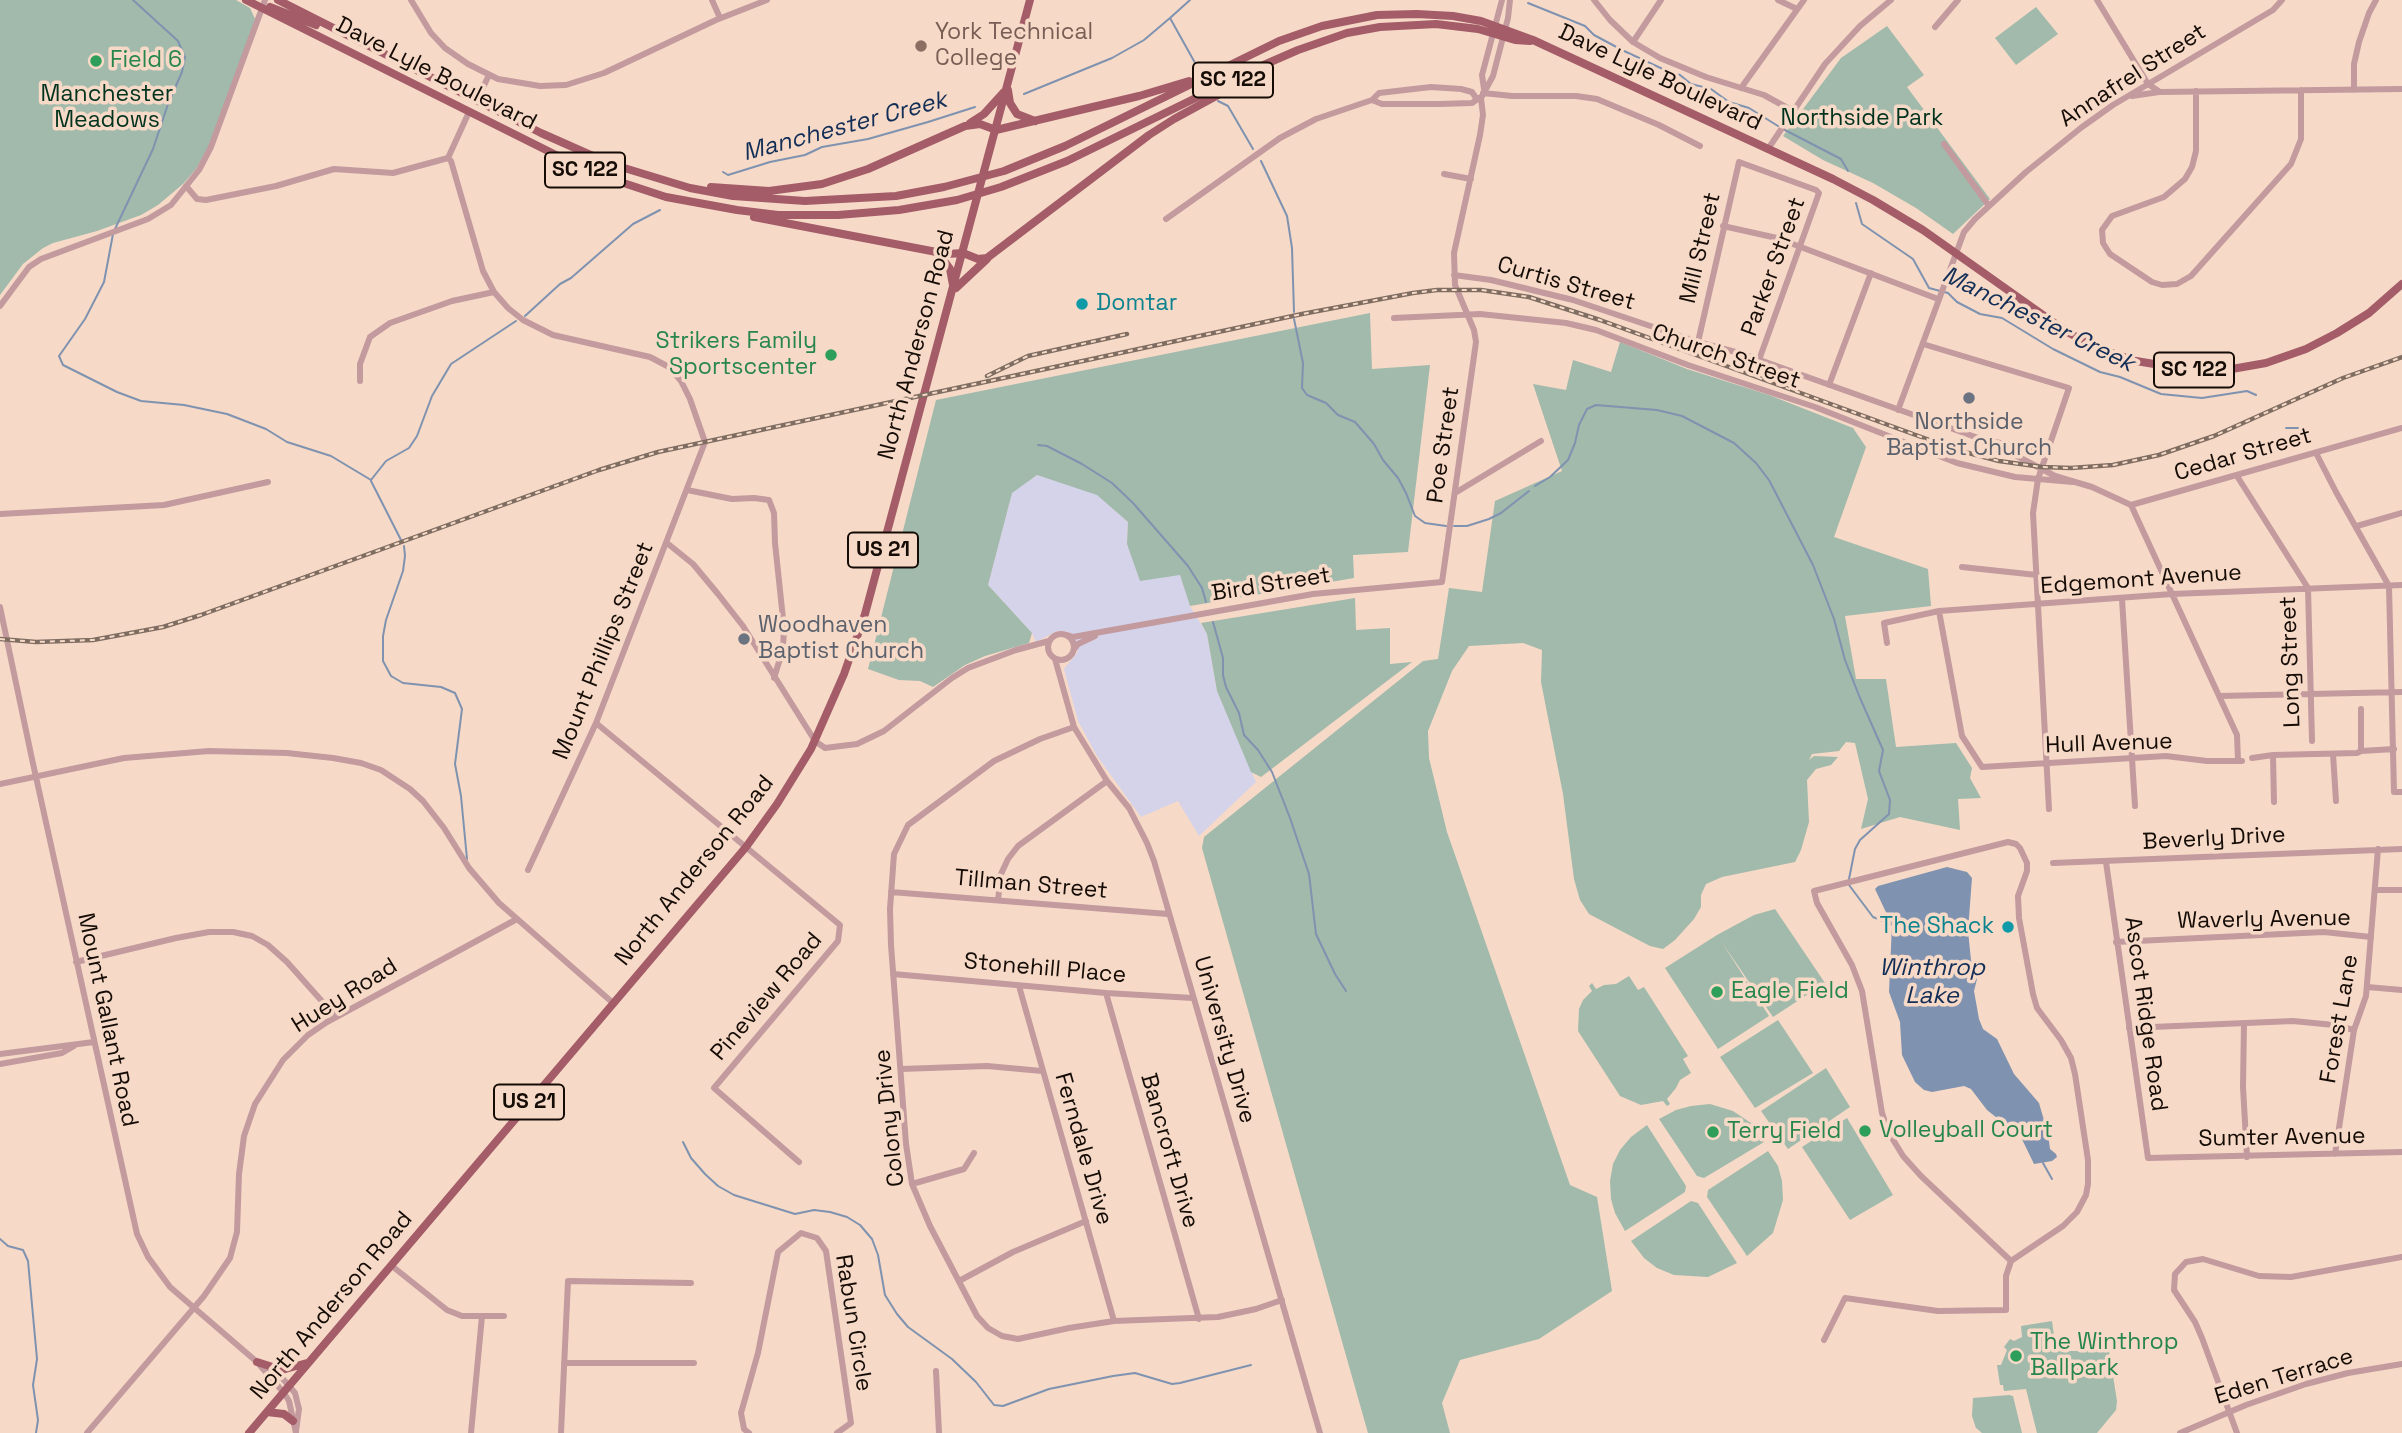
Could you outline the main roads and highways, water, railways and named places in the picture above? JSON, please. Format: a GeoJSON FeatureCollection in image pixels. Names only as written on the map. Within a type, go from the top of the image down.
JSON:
{"type":"FeatureCollection","features":[{"type":"Feature","properties":{"kind":"main road","name":"Dave Lyle Boulevard"},"geometry":{"type":"LineString","coordinates":[[246,0],[264,3],[469,112],[590,172],[649,192],[758,213],[838,215],[899,210],[957,200],[1001,187],[1067,161],[1298,50],[1347,33],[1398,26],[1454,26],[1533,40],[1873,200],[1923,230],[2084,341],[2136,361],[2197,371],[2249,366],[2283,358],[2337,333],[2369,313],[2402,284]]}},
{"type":"Feature","properties":{"kind":"main road","name":"Dave Lyle Boulevard"},"geometry":{"type":"LineString","coordinates":[[278,0],[591,156],[632,172],[706,191],[804,201],[881,198],[960,183],[1004,171],[1065,146],[1299,33],[1361,17],[1434,14],[1469,18],[1499,32]]}},
{"type":"Feature","properties":{"kind":"main road","name":"US 21"},"geometry":{"type":"LineString","coordinates":[[996,130],[1030,0]]}},
{"type":"Feature","properties":{"kind":"main road"},"geometry":{"type":"LineString","coordinates":[[264,3],[358,41]]}},
{"type":"Feature","properties":{"kind":"main road"},"geometry":{"type":"LineString","coordinates":[[954,290],[990,256],[1149,135],[1298,50]]}},
{"type":"Feature","properties":{"kind":"main road"},"geometry":{"type":"LineString","coordinates":[[965,126],[980,124],[996,130],[1040,121],[1139,96],[1219,71]]}},
{"type":"Feature","properties":{"kind":"main road"},"geometry":{"type":"LineString","coordinates":[[1007,87],[1010,103],[1017,114],[1028,120],[1040,121]]}},
{"type":"Feature","properties":{"kind":"main road"},"geometry":{"type":"LineString","coordinates":[[632,172],[729,189],[797,189],[847,177],[965,126],[984,114],[1007,87]]}},
{"type":"Feature","properties":{"kind":"main road","name":"North Anderson Road"},"geometry":{"type":"LineString","coordinates":[[249,1433],[746,847],[795,777],[845,674],[865,614],[996,130]]}},
{"type":"Feature","properties":{"kind":"main road"},"geometry":{"type":"LineString","coordinates":[[690,202],[774,221],[950,254],[963,253],[978,259],[990,256]]}},
{"type":"Feature","properties":{"kind":"main road"},"geometry":{"type":"LineString","coordinates":[[936,251],[950,269],[954,290]]}},
{"type":"Feature","properties":{"kind":"main road"},"geometry":{"type":"LineString","coordinates":[[257,1362],[282,1370],[309,1362]]}},
{"type":"Feature","properties":{"kind":"main road"},"geometry":{"type":"LineString","coordinates":[[267,1412],[285,1413],[293,1420]]}},
{"type":"Feature","properties":{"kind":"water","name":"Winthrop Lake"},"geometry":{"type":"Polygon","coordinates":[[[1947,867],[1967,872],[1972,878],[1968,931],[1971,960],[1977,979],[1974,991],[1979,1019],[1983,1029],[1997,1039],[2014,1074],[2039,1103],[2050,1149],[2057,1157],[2052,1161],[2034,1164],[2017,1129],[2009,1124],[2007,1126],[1987,1110],[1971,1089],[1964,1086],[1932,1092],[1924,1090],[1915,1082],[1902,1055],[1900,1022],[1889,992],[1892,925],[1875,889],[1947,867]]]}},
{"type":"Feature","properties":{"kind":"waterway","name":"Manchester Creek"},"geometry":{"type":"LineString","coordinates":[[115,229],[153,149],[185,57],[178,41],[133,0]]}},
{"type":"Feature","properties":{"kind":"waterway","name":"Manchester Creek"},"geometry":{"type":"LineString","coordinates":[[1170,18],[1190,0]]}},
{"type":"Feature","properties":{"kind":"waterway","name":"Manchester Creek"},"geometry":{"type":"LineString","coordinates":[[1528,3],[1585,26],[1594,35],[1622,50],[1680,75],[1691,84],[1711,89],[1729,102],[1749,108],[1778,126]]}},
{"type":"Feature","properties":{"kind":"waterway","name":"Manchester Creek"},"geometry":{"type":"LineString","coordinates":[[1024,94],[1112,58],[1144,40],[1170,18],[1199,70]]}},
{"type":"Feature","properties":{"kind":"waterway"},"geometry":{"type":"LineString","coordinates":[[1218,101],[1228,106],[1253,149]]}},
{"type":"Feature","properties":{"kind":"waterway","name":"Manchester Creek"},"geometry":{"type":"LineString","coordinates":[[723,172],[728,175],[805,155],[822,147],[868,139],[975,107]]}},
{"type":"Feature","properties":{"kind":"waterway","name":"Manchester Creek"},"geometry":{"type":"LineString","coordinates":[[1783,129],[1841,159],[1848,171]]}},
{"type":"Feature","properties":{"kind":"waterway"},"geometry":{"type":"LineString","coordinates":[[1261,161],[1287,216],[1292,248],[1294,312]]}},
{"type":"Feature","properties":{"kind":"waterway","name":"Manchester Creek"},"geometry":{"type":"LineString","coordinates":[[1856,203],[1862,224],[1913,259],[1929,288],[1948,293],[1957,302],[1980,314],[2002,318],[2053,349],[2100,372],[2161,394],[2202,398],[2247,391],[2256,395]]}},
{"type":"Feature","properties":{"kind":"waterway","name":"Manchester Creek"},"geometry":{"type":"LineString","coordinates":[[525,316],[633,224],[660,210]]}},
{"type":"Feature","properties":{"kind":"waterway","name":"Manchester Creek"},"geometry":{"type":"LineString","coordinates":[[113,234],[104,282],[85,319],[59,356],[63,365],[141,401],[184,405],[227,414],[266,429],[287,442],[331,456],[371,480]]}},
{"type":"Feature","properties":{"kind":"waterway"},"geometry":{"type":"LineString","coordinates":[[1294,319],[1303,363],[1302,388],[1307,395],[1326,403],[1338,415],[1355,422],[1398,478],[1415,516],[1425,523],[1446,526]]}},
{"type":"Feature","properties":{"kind":"waterway","name":"Manchester Creek"},"geometry":{"type":"LineString","coordinates":[[371,480],[386,461],[409,448],[417,436],[432,396],[451,364],[516,321]]}},
{"type":"Feature","properties":{"kind":"waterway"},"geometry":{"type":"LineString","coordinates":[[1535,486],[1550,477],[1568,460],[1587,409],[1596,405],[1657,410],[1682,416],[1734,443],[1756,463],[1769,480],[1813,565],[1834,619],[1845,660],[1883,750],[1879,771],[1890,800],[1889,814],[1860,840],[1855,849],[1849,879]]}},
{"type":"Feature","properties":{"kind":"waterway"},"geometry":{"type":"LineString","coordinates":[[2286,428],[2305,428]]}},
{"type":"Feature","properties":{"kind":"waterway"},"geometry":{"type":"LineString","coordinates":[[1038,445],[1047,446],[1112,483],[1188,566],[1202,588],[1206,602]]}},
{"type":"Feature","properties":{"kind":"waterway"},"geometry":{"type":"LineString","coordinates":[[371,481],[401,540]]}},
{"type":"Feature","properties":{"kind":"waterway"},"geometry":{"type":"LineString","coordinates":[[1454,526],[1467,526],[1489,519],[1529,491]]}},
{"type":"Feature","properties":{"kind":"waterway"},"geometry":{"type":"LineString","coordinates":[[404,546],[403,571],[383,636],[383,661],[391,676],[403,683],[441,687],[455,693],[462,709],[455,764],[467,859]]}},
{"type":"Feature","properties":{"kind":"waterway"},"geometry":{"type":"LineString","coordinates":[[1213,622],[1223,658],[1226,687],[1239,713],[1244,735],[1258,750],[1272,772],[1309,874],[1316,934],[1346,991]]}},
{"type":"Feature","properties":{"kind":"waterway"},"geometry":{"type":"LineString","coordinates":[[1849,885],[1873,917],[1893,925]]}},
{"type":"Feature","properties":{"kind":"waterway"},"geometry":{"type":"LineString","coordinates":[[683,1142],[691,1158],[705,1174],[734,1195],[795,1214],[814,1210],[830,1212],[847,1217],[860,1225],[872,1239],[878,1255],[885,1295],[897,1314],[908,1327],[952,1359],[976,1382],[994,1405],[1003,1406],[1049,1389],[1113,1376],[1135,1373],[1172,1384],[1251,1365]]}},
{"type":"Feature","properties":{"kind":"waterway"},"geometry":{"type":"LineString","coordinates":[[2043,1163],[2052,1179]]}},
{"type":"Feature","properties":{"kind":"waterway"},"geometry":{"type":"LineString","coordinates":[[0,1239],[8,1246],[23,1250],[28,1261],[37,1359],[33,1385],[38,1420],[36,1433]]}},
{"type":"Feature","properties":{"kind":"railway"},"geometry":{"type":"LineString","coordinates":[[0,639],[36,642],[93,640],[163,627],[599,470],[658,452],[1302,314],[1437,290],[1481,290],[1529,297],[1600,320],[1957,450],[1999,461],[2042,467],[2113,465],[2159,455],[2214,436],[2343,378],[2402,357]]}},
{"type":"Feature","properties":{"kind":"railway"},"geometry":{"type":"LineString","coordinates":[[987,376],[1028,356],[1127,334]]}},
{"type":"Feature","properties":{"kind":"place","name":"York Technical College"},"geometry":{"type":"Point","coordinates":[921,46]}},
{"type":"Feature","properties":{"kind":"place","name":"Field 6"},"geometry":{"type":"Point","coordinates":[96,61]}},
{"type":"Feature","properties":{"kind":"place","name":"Domtar"},"geometry":{"type":"Point","coordinates":[1082,304]}},
{"type":"Feature","properties":{"kind":"place","name":"Strikers Family Sportscenter"},"geometry":{"type":"Point","coordinates":[831,355]}},
{"type":"Feature","properties":{"kind":"place","name":"Northside Baptist Church"},"geometry":{"type":"Point","coordinates":[1969,398]}},
{"type":"Feature","properties":{"kind":"place","name":"Woodhaven Baptist Church"},"geometry":{"type":"Point","coordinates":[744,639]}},
{"type":"Feature","properties":{"kind":"place","name":"The Shack"},"geometry":{"type":"Point","coordinates":[2008,927]}},
{"type":"Feature","properties":{"kind":"place","name":"Eagle Field"},"geometry":{"type":"Point","coordinates":[1717,992]}},
{"type":"Feature","properties":{"kind":"place","name":"Volleyball Court"},"geometry":{"type":"Point","coordinates":[1865,1131]}},
{"type":"Feature","properties":{"kind":"place","name":"Terry Field"},"geometry":{"type":"Point","coordinates":[1713,1132]}},
{"type":"Feature","properties":{"kind":"place","name":"The Winthrop Ballpark"},"geometry":{"type":"Point","coordinates":[2016,1356]}},
{"type":"Feature","properties":{"kind":"park label","name":"Manchester Meadows"},"geometry":{"type":"Point","coordinates":[107,108]}},
{"type":"Feature","properties":{"kind":"park label","name":"Northside Park"},"geometry":{"type":"Point","coordinates":[1862,119]}}]}
